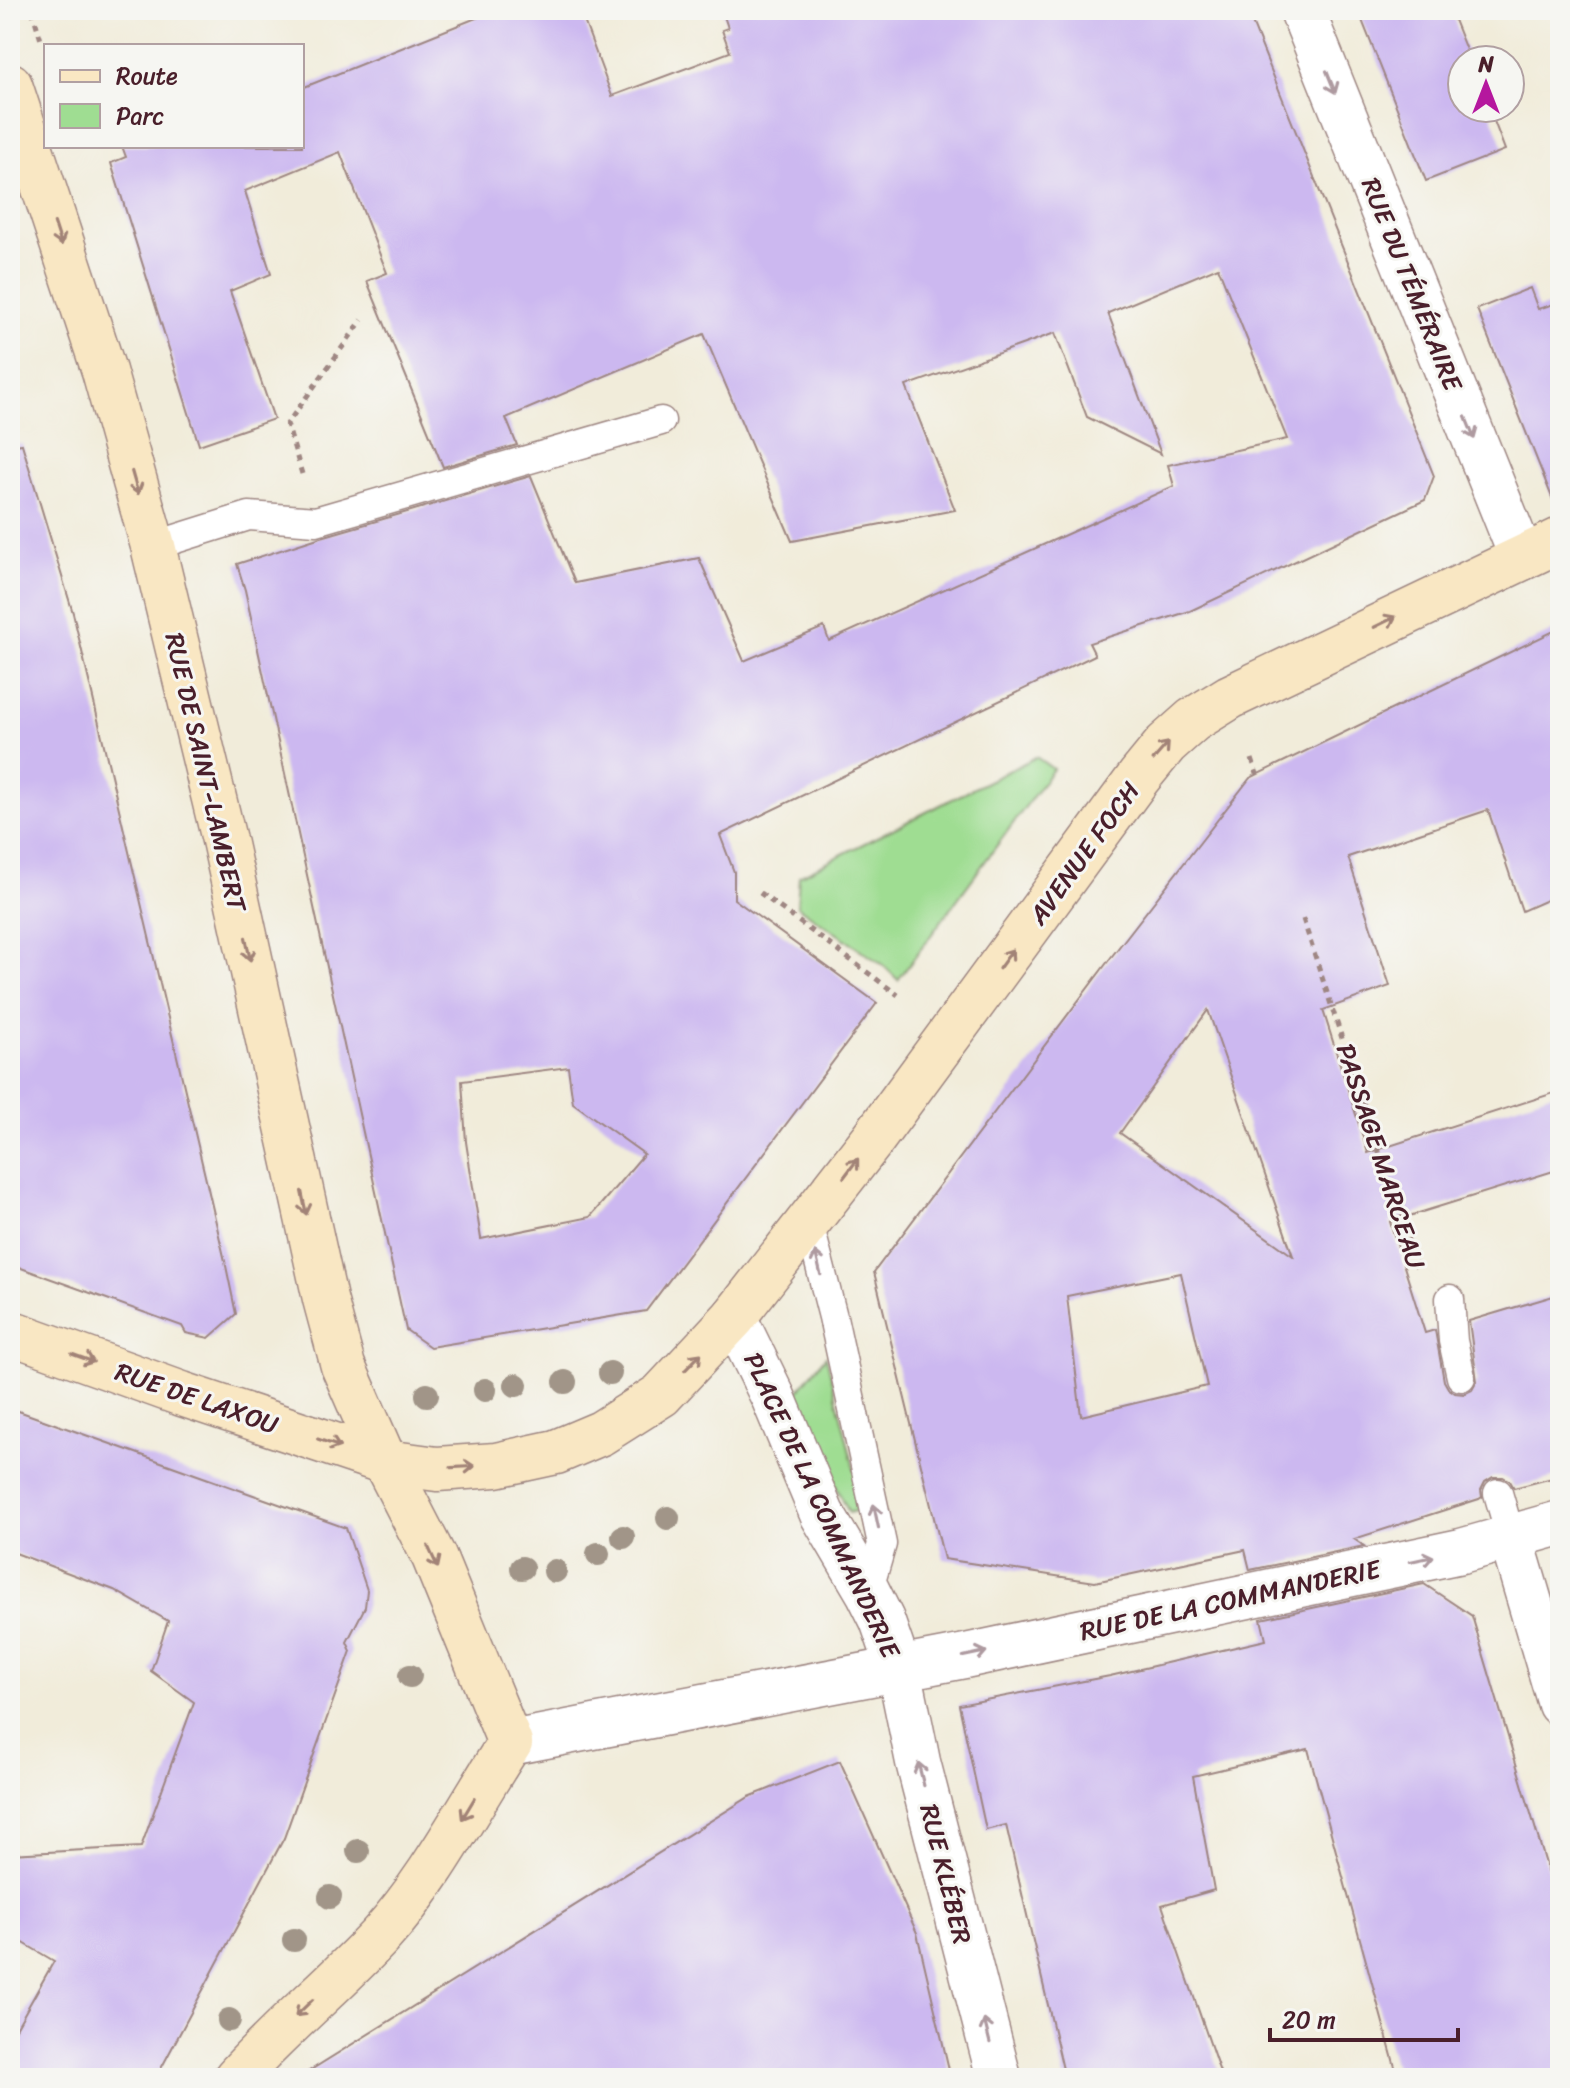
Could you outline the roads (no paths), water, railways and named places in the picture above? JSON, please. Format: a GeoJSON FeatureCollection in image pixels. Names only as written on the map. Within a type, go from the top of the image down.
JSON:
{"type":"FeatureCollection","features":[{"type":"Feature","properties":{"kind":"main road","name":"RUE DE SAINT-LAMBERT"},"geometry":{"type":"LineString","coordinates":[[10,85],[104,371],[153,546],[224,840],[333,1330],[343,1366],[385,1462]]}},
{"type":"Feature","properties":{"kind":"main road","name":"AVENUE FOCH"},"geometry":{"type":"LineString","coordinates":[[734,1317],[951,1035],[1166,744],[1193,720],[1230,697],[1560,540]]}},
{"type":"Feature","properties":{"kind":"main road","name":"PLACE DE LA COMMANDERIE"},"geometry":{"type":"LineString","coordinates":[[385,1462],[437,1469],[496,1465],[556,1452],[601,1433],[661,1395],[734,1317]]}},
{"type":"Feature","properties":{"kind":"main road","name":"RUE DE LAXOU"},"geometry":{"type":"LineString","coordinates":[[10,1332],[385,1462]]}},
{"type":"Feature","properties":{"kind":"main road"},"geometry":{"type":"LineString","coordinates":[[236,2077],[380,1935],[430,1872],[510,1743],[434,1557],[385,1462]]}},
{"type":"Feature","properties":{"kind":"street","name":"RUE DU TÉMÉRAIRE"},"geometry":{"type":"LineString","coordinates":[[1302,10],[1522,558]]}},
{"type":"Feature","properties":{"kind":"street","name":"PLACE DE LA COMMANDERIE"},"geometry":{"type":"LineString","coordinates":[[510,1743],[899,1669],[882,1620],[822,1514],[773,1397],[734,1317]]}},
{"type":"Feature","properties":{"kind":"street","name":"RUE DE LA COMMANDERIE"},"geometry":{"type":"LineString","coordinates":[[899,1669],[1461,1551],[1560,1523]]}},
{"type":"Feature","properties":{"kind":"street"},"geometry":{"type":"LineString","coordinates":[[1511,1538],[1560,1704]]}},
{"type":"Feature","properties":{"kind":"street","name":"RUE KLÉBER"},"geometry":{"type":"LineString","coordinates":[[899,1669],[915,1750],[999,2078]]}},
{"type":"Feature","properties":{"kind":"lane"},"geometry":{"type":"LineString","coordinates":[[153,546],[249,516],[316,521],[661,421]]}},
{"type":"Feature","properties":{"kind":"lane"},"geometry":{"type":"LineString","coordinates":[[809,1223],[833,1317],[882,1544],[868,1592]]}},
{"type":"Feature","properties":{"kind":"lane"},"geometry":{"type":"LineString","coordinates":[[1450,1299],[1453,1341],[1461,1377]]}},
{"type":"Feature","properties":{"kind":"lane"},"geometry":{"type":"LineString","coordinates":[[1498,1493],[1511,1538]]}}]}
